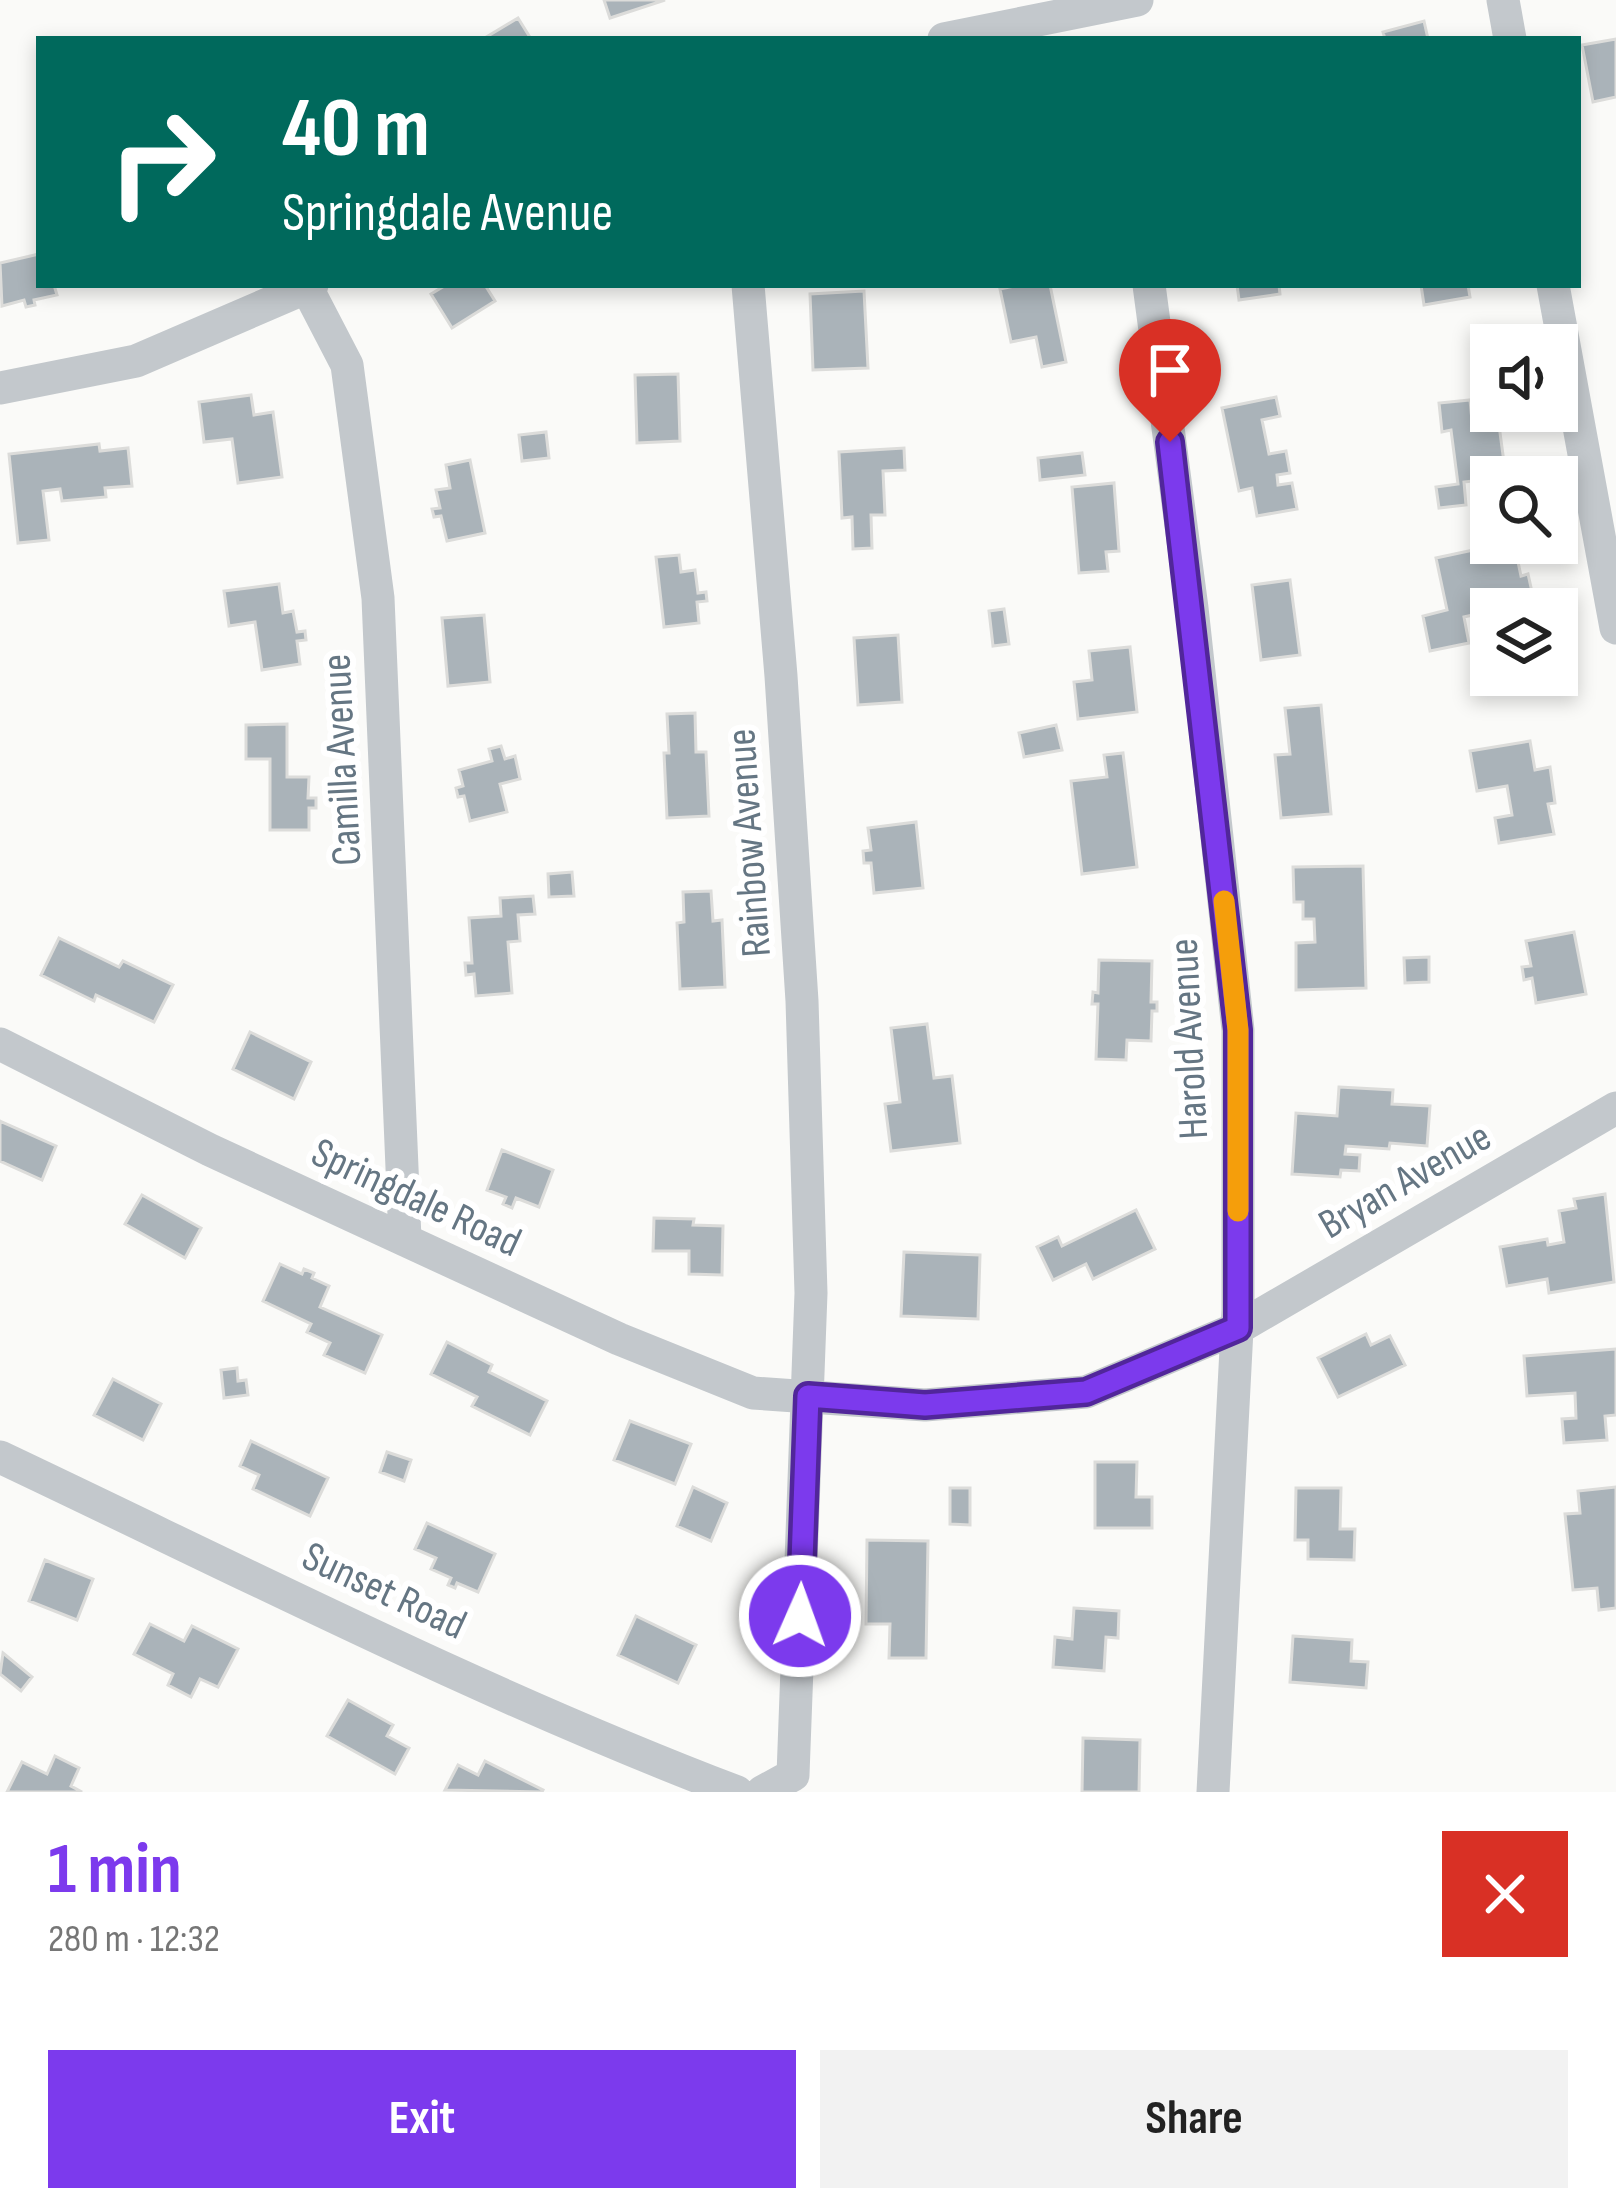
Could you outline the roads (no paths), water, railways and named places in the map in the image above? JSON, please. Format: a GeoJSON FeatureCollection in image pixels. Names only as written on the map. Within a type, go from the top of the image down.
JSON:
{"type":"FeatureCollection","features":[{"type":"Feature","properties":{"kind":"street"},"geometry":{"type":"LineString","coordinates":[[1504,0],[1510,36]]}},
{"type":"Feature","properties":{"kind":"street"},"geometry":{"type":"LineString","coordinates":[[958,36],[1122,2],[1114,36]]}},
{"type":"Feature","properties":{"kind":"street"},"geometry":{"type":"LineString","coordinates":[[0,388],[136,361],[305,288]]}},
{"type":"Feature","properties":{"kind":"street","name":"Camilla Avenue"},"geometry":{"type":"LineString","coordinates":[[311,288],[347,364],[378,598],[405,1239]]}},
{"type":"Feature","properties":{"kind":"street","name":"Rainbow Avenue"},"geometry":{"type":"LineString","coordinates":[[748,288],[802,1001],[811,1293],[808,1396]]}},
{"type":"Feature","properties":{"kind":"street","name":"Harold Avenue"},"geometry":{"type":"LineString","coordinates":[[1149,288],[1192,608],[1238,1030],[1238,1328],[1214,1792]]}},
{"type":"Feature","properties":{"kind":"street"},"geometry":{"type":"LineString","coordinates":[[1553,288],[1616,628]]}},
{"type":"Feature","properties":{"kind":"street","name":"Springdale Road"},"geometry":{"type":"LineString","coordinates":[[0,1044],[210,1150],[619,1340],[752,1393],[808,1396]]}},
{"type":"Feature","properties":{"kind":"street","name":"Bryan Avenue"},"geometry":{"type":"LineString","coordinates":[[808,1396],[925,1405],[1086,1392],[1238,1328],[1616,1108]]}},
{"type":"Feature","properties":{"kind":"street"},"geometry":{"type":"LineString","coordinates":[[762,1792],[793,1775],[808,1396]]}},
{"type":"Feature","properties":{"kind":"street","name":"Sunset Road"},"geometry":{"type":"LineString","coordinates":[[0,1457],[574,1726],[737,1792]]}}]}
